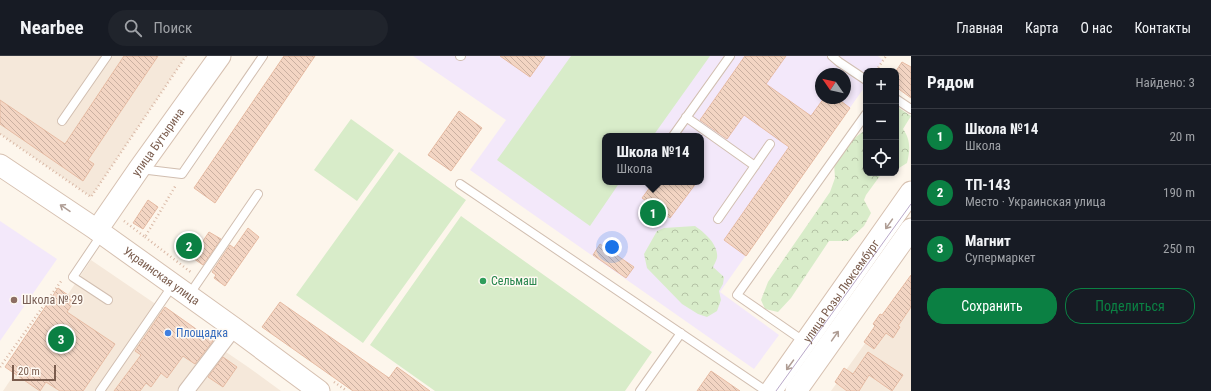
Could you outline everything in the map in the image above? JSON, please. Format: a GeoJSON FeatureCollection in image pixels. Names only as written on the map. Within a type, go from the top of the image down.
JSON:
{"type":"FeatureCollection","features":[{"type":"Feature","properties":{"kind":"street","name":"улица Бутырина"},"geometry":{"type":"LineString","coordinates":[[100,232],[110,211],[139,168],[220,56]]}},
{"type":"Feature","properties":{"kind":"street","name":"Украинская улица"},"geometry":{"type":"LineString","coordinates":[[0,165],[100,232],[319,391]]}},
{"type":"Feature","properties":{"kind":"street","name":"улица Розы Люксембург"},"geometry":{"type":"LineString","coordinates":[[771,391],[911,192]]}},
{"type":"Feature","properties":{"kind":"street","name":"улица Розы Люксембург"},"geometry":{"type":"LineString","coordinates":[[796,391],[911,229]]}},
{"type":"Feature","properties":{"kind":"street"},"geometry":{"type":"LineString","coordinates":[[186,391],[234,328]]}},
{"type":"Feature","properties":{"kind":"lane"},"geometry":{"type":"LineString","coordinates":[[62,121],[108,56]]}},
{"type":"Feature","properties":{"kind":"lane"},"geometry":{"type":"LineString","coordinates":[[139,168],[182,174],[263,56]]}},
{"type":"Feature","properties":{"kind":"lane"},"geometry":{"type":"LineString","coordinates":[[674,133],[730,56]]}},
{"type":"Feature","properties":{"kind":"lane"},"geometry":{"type":"LineString","coordinates":[[832,56],[838,62],[863,78]]}},
{"type":"Feature","properties":{"kind":"lane"},"geometry":{"type":"LineString","coordinates":[[899,101],[911,109]]}},
{"type":"Feature","properties":{"kind":"lane"},"geometry":{"type":"LineString","coordinates":[[686,118],[755,166]]}},
{"type":"Feature","properties":{"kind":"lane"},"geometry":{"type":"LineString","coordinates":[[806,342],[737,295],[863,118]]}},
{"type":"Feature","properties":{"kind":"lane"},"geometry":{"type":"LineString","coordinates":[[718,219],[770,144]]}},
{"type":"Feature","properties":{"kind":"lane"},"geometry":{"type":"LineString","coordinates":[[460,184],[766,391]]}},
{"type":"Feature","properties":{"kind":"lane"},"geometry":{"type":"LineString","coordinates":[[100,391],[258,194]]}},
{"type":"Feature","properties":{"kind":"lane"},"geometry":{"type":"LineString","coordinates":[[100,232],[73,277],[108,300]]}},
{"type":"Feature","properties":{"kind":"lane"},"geometry":{"type":"LineString","coordinates":[[640,391],[681,333]]}},
{"type":"Feature","properties":{"kind":"path"},"geometry":{"type":"LineString","coordinates":[[0,134],[91,197],[186,56]]}},
{"type":"Feature","properties":{"kind":"path"},"geometry":{"type":"LineString","coordinates":[[878,68],[886,56]]}},
{"type":"Feature","properties":{"kind":"path"},"geometry":{"type":"LineString","coordinates":[[110,211],[145,237],[182,174]]}},
{"type":"Feature","properties":{"kind":"path"},"geometry":{"type":"LineString","coordinates":[[0,367],[66,274]]}},
{"type":"Feature","properties":{"kind":"shaded area"},"geometry":{"type":"Polygon","coordinates":[[[0,56],[186,56],[91,197],[0,134],[0,56]]]}},
{"type":"Feature","properties":{"kind":"shaded area"},"geometry":{"type":"Polygon","coordinates":[[[413,56],[878,56],[883,60],[877,68],[863,68],[863,89],[720,292],[779,335],[754,369],[470,170],[506,120],[413,56]]]}},
{"type":"Feature","properties":{"kind":"shaded area","name":"Школа № 29"},"geometry":{"type":"Polygon","coordinates":[[[0,221],[57,259],[0,341],[0,221]]]}},
{"type":"Feature","properties":{"kind":"shaded area"},"geometry":{"type":"Polygon","coordinates":[[[91,260],[248,367],[281,391],[3,391],[91,260]]]}},
{"type":"Feature","properties":{"kind":"shaded area"},"geometry":{"type":"Polygon","coordinates":[[[911,279],[911,391],[831,391],[911,279]]]}},
{"type":"Feature","properties":{"kind":"green space"},"geometry":{"type":"Polygon","coordinates":[[[571,56],[710,56],[655,133],[602,133],[602,185],[618,185],[590,226],[497,160],[571,56]]]}},
{"type":"Feature","properties":{"kind":"green space"},"geometry":{"type":"Polygon","coordinates":[[[899,108],[911,116],[903,129],[906,133],[909,146],[907,163],[899,168],[899,108]]]}},
{"type":"Feature","properties":{"kind":"green space"},"geometry":{"type":"Polygon","coordinates":[[[351,119],[394,150],[357,201],[314,170],[351,119]]]}},
{"type":"Feature","properties":{"kind":"green space"},"geometry":{"type":"Polygon","coordinates":[[[863,132],[863,176],[880,176],[864,200],[871,213],[864,226],[848,241],[829,241],[791,298],[778,312],[765,309],[761,300],[768,282],[830,192],[835,178],[834,163],[846,144],[863,132]]]}},
{"type":"Feature","properties":{"kind":"green space"},"geometry":{"type":"Polygon","coordinates":[[[399,152],[466,200],[363,343],[296,295],[399,152]]]}},
{"type":"Feature","properties":{"kind":"green space","name":"Сельмаш"},"geometry":{"type":"Polygon","coordinates":[[[461,216],[652,352],[625,391],[435,391],[370,345],[461,216]]]}},
{"type":"Feature","properties":{"kind":"green space"},"geometry":{"type":"Polygon","coordinates":[[[695,226],[710,239],[716,248],[717,258],[713,267],[724,277],[723,284],[719,291],[721,300],[717,311],[707,317],[698,314],[682,304],[647,268],[644,254],[657,231],[664,228],[695,226]]]}},
{"type":"Feature","properties":{"kind":"building"},"geometry":{"type":"Polygon","coordinates":[[[124,56],[158,56],[88,160],[94,164],[83,181],[0,124],[0,100],[65,144],[124,56]]]}},
{"type":"Feature","properties":{"kind":"building"},"geometry":{"type":"Polygon","coordinates":[[[284,56],[315,56],[215,203],[194,188],[284,56]]]}},
{"type":"Feature","properties":{"kind":"building"},"geometry":{"type":"Polygon","coordinates":[[[500,56],[545,56],[530,77],[500,56]]]}},
{"type":"Feature","properties":{"kind":"building"},"geometry":{"type":"Polygon","coordinates":[[[745,56],[786,56],[766,84],[811,116],[820,104],[845,104],[850,108],[746,256],[724,240],[789,147],[744,115],[727,139],[700,120],[745,56]]]}},
{"type":"Feature","properties":{"kind":"building"},"geometry":{"type":"Polygon","coordinates":[[[902,62],[911,67],[911,98],[899,89],[898,68],[902,62]]]}},
{"type":"Feature","properties":{"kind":"building"},"geometry":{"type":"Polygon","coordinates":[[[459,111],[482,128],[451,171],[428,155],[459,111]]]}},
{"type":"Feature","properties":{"kind":"building"},"geometry":{"type":"Polygon","coordinates":[[[652,185],[695,185],[670,218],[642,198],[652,185]]]}},
{"type":"Feature","properties":{"kind":"building"},"geometry":{"type":"Polygon","coordinates":[[[148,200],[158,207],[143,229],[133,223],[148,200]]]}},
{"type":"Feature","properties":{"kind":"building"},"geometry":{"type":"Polygon","coordinates":[[[248,228],[259,237],[225,286],[214,278],[216,275],[212,272],[230,245],[234,248],[248,228]]]}},
{"type":"Feature","properties":{"kind":"building"},"geometry":{"type":"Polygon","coordinates":[[[209,232],[221,239],[203,265],[178,248],[187,235],[201,244],[209,232]]]}},
{"type":"Feature","properties":{"kind":"building"},"geometry":{"type":"Polygon","coordinates":[[[600,244],[634,267],[626,278],[593,255],[600,244]]]}},
{"type":"Feature","properties":{"kind":"building"},"geometry":{"type":"Polygon","coordinates":[[[911,275],[911,307],[898,326],[900,327],[893,338],[886,333],[874,349],[864,342],[875,326],[873,324],[880,314],[882,315],[911,275]]]}},
{"type":"Feature","properties":{"kind":"building"},"geometry":{"type":"Polygon","coordinates":[[[58,288],[75,300],[67,312],[115,344],[83,391],[60,391],[46,382],[40,391],[5,367],[58,288]]]}},
{"type":"Feature","properties":{"kind":"building"},"geometry":{"type":"Polygon","coordinates":[[[280,302],[389,378],[397,367],[430,391],[353,391],[262,327],[280,302]]]}},
{"type":"Feature","properties":{"kind":"building"},"geometry":{"type":"Polygon","coordinates":[[[165,307],[213,341],[195,364],[183,356],[167,378],[161,373],[151,387],[146,383],[140,391],[114,391],[141,355],[135,351],[165,307]]]}},
{"type":"Feature","properties":{"kind":"building"},"geometry":{"type":"Polygon","coordinates":[[[868,352],[903,375],[892,391],[869,375],[859,391],[847,391],[835,382],[844,368],[853,374],[868,352]]]}},
{"type":"Feature","properties":{"kind":"building"},"geometry":{"type":"Polygon","coordinates":[[[223,357],[237,367],[223,387],[208,377],[223,357]]]}},
{"type":"Feature","properties":{"kind":"building"},"geometry":{"type":"Polygon","coordinates":[[[711,371],[740,391],[697,391],[711,371]]]}},
{"type":"Feature","properties":{"kind":"tram line"},"geometry":{"type":"LineString","coordinates":[[776,391],[911,204]]}},
{"type":"Feature","properties":{"kind":"place","name":"Школа №14"},"geometry":{"type":"Point","coordinates":[653,213]}},
{"type":"Feature","properties":{"kind":"place","name":"ТП-143"},"geometry":{"type":"Point","coordinates":[189,246]}},
{"type":"Feature","properties":{"kind":"place","name":"Сельмаш"},"geometry":{"type":"Point","coordinates":[483,281]}},
{"type":"Feature","properties":{"kind":"place","name":"Школа № 29"},"geometry":{"type":"Point","coordinates":[14,300]}},
{"type":"Feature","properties":{"kind":"place","name":"Площадка"},"geometry":{"type":"Point","coordinates":[168,333]}},
{"type":"Feature","properties":{"kind":"place","name":"Магнит"},"geometry":{"type":"Point","coordinates":[61,339]}}]}
